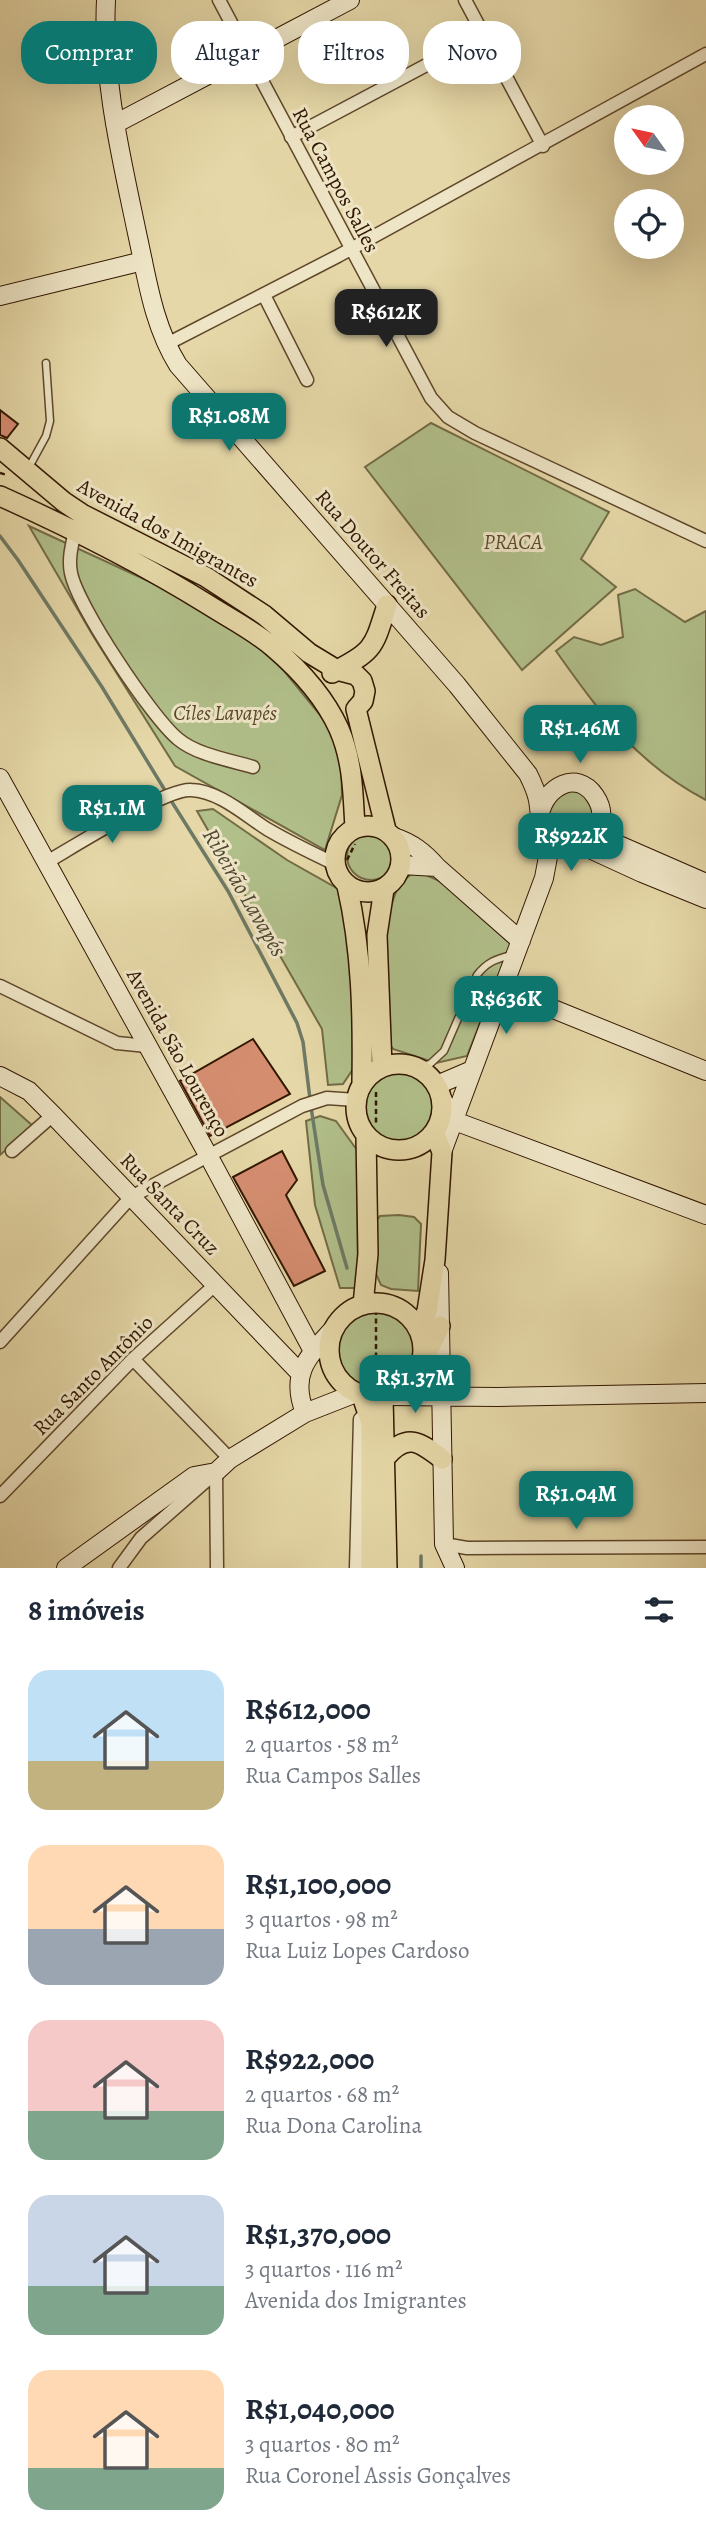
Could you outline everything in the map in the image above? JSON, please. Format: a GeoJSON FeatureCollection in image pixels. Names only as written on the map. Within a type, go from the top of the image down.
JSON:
{"type":"FeatureCollection","features":[{"type":"Feature","properties":{"kind":"main road","name":"Avenida dos Imigrantes"},"geometry":{"type":"LineString","coordinates":[[0,448],[21,474],[82,514],[206,576],[244,600],[309,653],[362,681],[365,691],[363,701],[356,709],[390,834],[399,845],[401,864]]}},
{"type":"Feature","properties":{"kind":"main road","name":"Avenida dos Imigrantes"},"geometry":{"type":"LineString","coordinates":[[0,496],[75,531],[172,582],[272,646],[324,703],[349,755],[357,828]]}},
{"type":"Feature","properties":{"kind":"main road"},"geometry":{"type":"LineString","coordinates":[[356,709],[347,714],[337,713],[324,703],[324,680],[365,654],[372,646],[378,637],[387,605]]}},
{"type":"Feature","properties":{"kind":"main road"},"geometry":{"type":"LineString","coordinates":[[369,1080],[359,959],[343,872],[335,853],[339,842],[357,828],[376,826],[390,834]]}},
{"type":"Feature","properties":{"kind":"main road"},"geometry":{"type":"LineString","coordinates":[[401,864],[398,874],[384,889],[379,906],[369,1080],[357,1119],[371,1140],[395,1150],[417,1146],[443,1126]]}},
{"type":"Feature","properties":{"kind":"main road"},"geometry":{"type":"LineString","coordinates":[[343,872],[366,893],[384,889]]}},
{"type":"Feature","properties":{"kind":"main road"},"geometry":{"type":"LineString","coordinates":[[369,1080],[395,1063],[416,1067],[429,1075],[439,1091],[443,1126],[435,1260],[427,1311],[419,1330]]}},
{"type":"Feature","properties":{"kind":"main road"},"geometry":{"type":"LineString","coordinates":[[370,1303],[368,1254],[371,1140]]}},
{"type":"Feature","properties":{"kind":"main road"},"geometry":{"type":"LineString","coordinates":[[422,1365],[424,1350],[419,1330],[405,1311],[392,1305],[370,1303],[352,1309],[335,1327],[330,1340],[332,1368],[339,1380],[373,1399],[404,1389],[415,1379],[422,1365],[440,1326]]}},
{"type":"Feature","properties":{"kind":"main road"},"geometry":{"type":"LineString","coordinates":[[373,1399],[386,1457],[387,1568]]}},
{"type":"Feature","properties":{"kind":"main road"},"geometry":{"type":"LineString","coordinates":[[371,1568],[373,1399]]}},
{"type":"Feature","properties":{"kind":"main road"},"geometry":{"type":"LineString","coordinates":[[386,1457],[396,1446],[408,1441],[421,1443],[442,1459]]}},
{"type":"Feature","properties":{"kind":"street","name":"Rua Doutor Freitas"},"geometry":{"type":"LineString","coordinates":[[106,0],[104,29],[114,124],[143,261],[165,345],[178,365],[457,685],[528,774],[540,814]]}},
{"type":"Feature","properties":{"kind":"street","name":"Rua Campos Salles"},"geometry":{"type":"LineString","coordinates":[[219,0],[230,21]]}},
{"type":"Feature","properties":{"kind":"street"},"geometry":{"type":"LineString","coordinates":[[284,35],[350,0]]}},
{"type":"Feature","properties":{"kind":"street"},"geometry":{"type":"LineString","coordinates":[[465,0],[476,21]]}},
{"type":"Feature","properties":{"kind":"street"},"geometry":{"type":"LineString","coordinates":[[165,345],[543,146],[706,54]]}},
{"type":"Feature","properties":{"kind":"street"},"geometry":{"type":"LineString","coordinates":[[291,137],[423,67]]}},
{"type":"Feature","properties":{"kind":"street"},"geometry":{"type":"LineString","coordinates":[[114,124],[191,84]]}},
{"type":"Feature","properties":{"kind":"street","name":"Rua Campos Salles"},"geometry":{"type":"LineString","coordinates":[[264,84],[431,398],[448,417],[475,433],[706,541]]}},
{"type":"Feature","properties":{"kind":"street"},"geometry":{"type":"LineString","coordinates":[[509,84],[543,146]]}},
{"type":"Feature","properties":{"kind":"street"},"geometry":{"type":"LineString","coordinates":[[0,296],[143,261]]}},
{"type":"Feature","properties":{"kind":"street"},"geometry":{"type":"LineString","coordinates":[[264,295],[307,380]]}},
{"type":"Feature","properties":{"kind":"street"},"geometry":{"type":"LineString","coordinates":[[75,531],[71,573],[79,595],[125,672],[158,718],[179,741],[200,751],[253,767]]}},
{"type":"Feature","properties":{"kind":"street"},"geometry":{"type":"LineString","coordinates":[[528,774],[540,783],[572,783],[584,786],[593,793],[600,805],[600,823],[593,836],[574,845],[544,878]]}},
{"type":"Feature","properties":{"kind":"street","name":"Avenida São Lourenço"},"geometry":{"type":"LineString","coordinates":[[0,778],[313,1351]]}},
{"type":"Feature","properties":{"kind":"street"},"geometry":{"type":"LineString","coordinates":[[561,785],[547,794],[542,803],[540,814],[550,846],[544,878],[472,1070],[443,1126],[474,1129],[706,1215]]}},
{"type":"Feature","properties":{"kind":"street"},"geometry":{"type":"LineString","coordinates":[[47,862],[161,798],[183,790],[205,792],[343,872]]}},
{"type":"Feature","properties":{"kind":"street"},"geometry":{"type":"LineString","coordinates":[[600,823],[612,842],[706,883]]}},
{"type":"Feature","properties":{"kind":"street"},"geometry":{"type":"LineString","coordinates":[[545,833],[553,840],[574,845],[706,899]]}},
{"type":"Feature","properties":{"kind":"street"},"geometry":{"type":"LineString","coordinates":[[390,834],[415,846],[519,947]]}},
{"type":"Feature","properties":{"kind":"street"},"geometry":{"type":"LineString","coordinates":[[401,864],[437,867]]}},
{"type":"Feature","properties":{"kind":"street"},"geometry":{"type":"LineString","coordinates":[[0,986],[117,1043],[147,1046]]}},
{"type":"Feature","properties":{"kind":"street"},"geometry":{"type":"LineString","coordinates":[[504,989],[706,1071]]}},
{"type":"Feature","properties":{"kind":"street"},"geometry":{"type":"LineString","coordinates":[[439,1091],[472,1070]]}},
{"type":"Feature","properties":{"kind":"street","name":"Rua Santa Cruz"},"geometry":{"type":"LineString","coordinates":[[0,1076],[29,1091],[300,1373]]}},
{"type":"Feature","properties":{"kind":"street"},"geometry":{"type":"LineString","coordinates":[[0,1342],[131,1197],[302,1106],[369,1080]]}},
{"type":"Feature","properties":{"kind":"street"},"geometry":{"type":"LineString","coordinates":[[12,1151],[53,1115]]}},
{"type":"Feature","properties":{"kind":"street"},"geometry":{"type":"LineString","coordinates":[[435,1260],[439,1271],[444,1544],[455,1568]]}},
{"type":"Feature","properties":{"kind":"street","name":"Rua Santo Antônio"},"geometry":{"type":"LineString","coordinates":[[0,1496],[133,1359],[215,1285]]}},
{"type":"Feature","properties":{"kind":"street"},"geometry":{"type":"LineString","coordinates":[[304,1413],[298,1390],[300,1373],[313,1351],[335,1327]]}},
{"type":"Feature","properties":{"kind":"street"},"geometry":{"type":"LineString","coordinates":[[133,1359],[230,1460]]}},
{"type":"Feature","properties":{"kind":"street"},"geometry":{"type":"LineString","coordinates":[[119,1568],[141,1538],[230,1460],[304,1413],[373,1399],[706,1393]]}},
{"type":"Feature","properties":{"kind":"street"},"geometry":{"type":"LineString","coordinates":[[356,1568],[360,1419],[373,1399]]}},
{"type":"Feature","properties":{"kind":"street"},"geometry":{"type":"LineString","coordinates":[[66,1568],[194,1476],[216,1472]]}},
{"type":"Feature","properties":{"kind":"street"},"geometry":{"type":"LineString","coordinates":[[216,1472],[216,1568]]}},
{"type":"Feature","properties":{"kind":"street"},"geometry":{"type":"LineString","coordinates":[[444,1544],[467,1548],[706,1547]]}},
{"type":"Feature","properties":{"kind":"lane"},"geometry":{"type":"LineString","coordinates":[[21,474],[46,436],[50,421],[46,363]]}},
{"type":"Feature","properties":{"kind":"lane"},"geometry":{"type":"LineString","coordinates":[[416,1067],[430,1064],[444,1051],[477,975],[494,959],[519,947]]}},
{"type":"Feature","properties":{"kind":"path"},"geometry":{"type":"LineString","coordinates":[[0,473],[21,474]]}},
{"type":"Feature","properties":{"kind":"path"},"geometry":{"type":"LineString","coordinates":[[343,872],[358,838],[357,828]]}},
{"type":"Feature","properties":{"kind":"path"},"geometry":{"type":"LineString","coordinates":[[369,1080],[377,1102],[371,1140]]}},
{"type":"Feature","properties":{"kind":"path"},"geometry":{"type":"LineString","coordinates":[[370,1303],[373,1399]]}},
{"type":"Feature","properties":{"kind":"green space","name":"PRACA"},"geometry":{"type":"Polygon","coordinates":[[[431,423],[609,512],[581,559],[616,587],[522,670],[365,467],[431,423]]]}},
{"type":"Feature","properties":{"kind":"green space","name":"Cíles Lavapés"},"geometry":{"type":"Polygon","coordinates":[[[29,526],[209,609],[276,661],[325,721],[341,758],[342,795],[325,850],[175,766],[92,634],[29,526]]]}},
{"type":"Feature","properties":{"kind":"green space"},"geometry":{"type":"Polygon","coordinates":[[[635,589],[685,622],[706,611],[706,800],[682,786],[640,753],[605,716],[556,651],[574,637],[601,645],[623,637],[618,595],[635,589]]]}},
{"type":"Feature","properties":{"kind":"green space"},"geometry":{"type":"Polygon","coordinates":[[[569,790],[583,793],[594,812],[589,825],[582,832],[564,836],[551,825],[550,803],[569,790]]]}},
{"type":"Feature","properties":{"kind":"green space"},"geometry":{"type":"Polygon","coordinates":[[[213,809],[287,860],[340,890],[356,932],[357,1063],[343,1084],[328,1085],[322,1029],[197,811],[213,809]]]}},
{"type":"Feature","properties":{"kind":"green space"},"geometry":{"type":"Polygon","coordinates":[[[371,832],[388,839],[395,856],[388,873],[371,880],[354,873],[347,856],[354,839],[371,832]]]}},
{"type":"Feature","properties":{"kind":"green space"},"geometry":{"type":"Polygon","coordinates":[[[415,872],[429,876],[455,891],[511,944],[467,1056],[436,1063],[393,1049],[386,1038],[385,957],[389,914],[394,896],[402,882],[415,872]]]}},
{"type":"Feature","properties":{"kind":"green space"},"geometry":{"type":"Polygon","coordinates":[[[406,1071],[425,1081],[433,1093],[433,1121],[425,1133],[413,1141],[392,1143],[373,1133],[365,1121],[363,1100],[373,1081],[385,1073],[406,1071]]]}},
{"type":"Feature","properties":{"kind":"green space"},"geometry":{"type":"Polygon","coordinates":[[[0,1097],[33,1126],[0,1155],[0,1097]]]}},
{"type":"Feature","properties":{"kind":"green space"},"geometry":{"type":"Polygon","coordinates":[[[320,1116],[336,1121],[357,1150],[358,1288],[340,1288],[315,1205],[306,1121],[320,1116]]]}},
{"type":"Feature","properties":{"kind":"green space"},"geometry":{"type":"Polygon","coordinates":[[[380,1216],[414,1217],[421,1224],[418,1291],[391,1289],[381,1285],[376,1274],[375,1222],[380,1216]]]}},
{"type":"Feature","properties":{"kind":"green space"},"geometry":{"type":"Polygon","coordinates":[[[377,1310],[392,1313],[405,1321],[413,1334],[416,1349],[413,1364],[405,1377],[392,1385],[377,1388],[362,1385],[349,1377],[341,1364],[338,1349],[341,1334],[349,1321],[362,1313],[377,1310]]]}},
{"type":"Feature","properties":{"kind":"building"},"geometry":{"type":"Polygon","coordinates":[[[0,410],[18,424],[7,438],[0,435],[0,410]]]}},
{"type":"Feature","properties":{"kind":"building"},"geometry":{"type":"Polygon","coordinates":[[[253,1039],[290,1094],[210,1136],[180,1081],[253,1039]]]}},
{"type":"Feature","properties":{"kind":"building"},"geometry":{"type":"Polygon","coordinates":[[[282,1151],[297,1180],[286,1195],[325,1271],[294,1286],[233,1177],[282,1151]]]}},
{"type":"Feature","properties":{"kind":"waterway","name":"Ribeirão Lavapés"},"geometry":{"type":"LineString","coordinates":[[0,536],[102,687],[166,792]]}},
{"type":"Feature","properties":{"kind":"waterway","name":"Ribeirão Lavapés"},"geometry":{"type":"LineString","coordinates":[[170,799],[228,891],[297,1023],[303,1042],[310,1099]]}},
{"type":"Feature","properties":{"kind":"waterway","name":"Ribeirão Lavapés"},"geometry":{"type":"LineString","coordinates":[[311,1107],[323,1185],[347,1268]]}},
{"type":"Feature","properties":{"kind":"waterway","name":"Ribeirão Lavapés"},"geometry":{"type":"LineString","coordinates":[[421,1556],[421,1568]]}}]}
